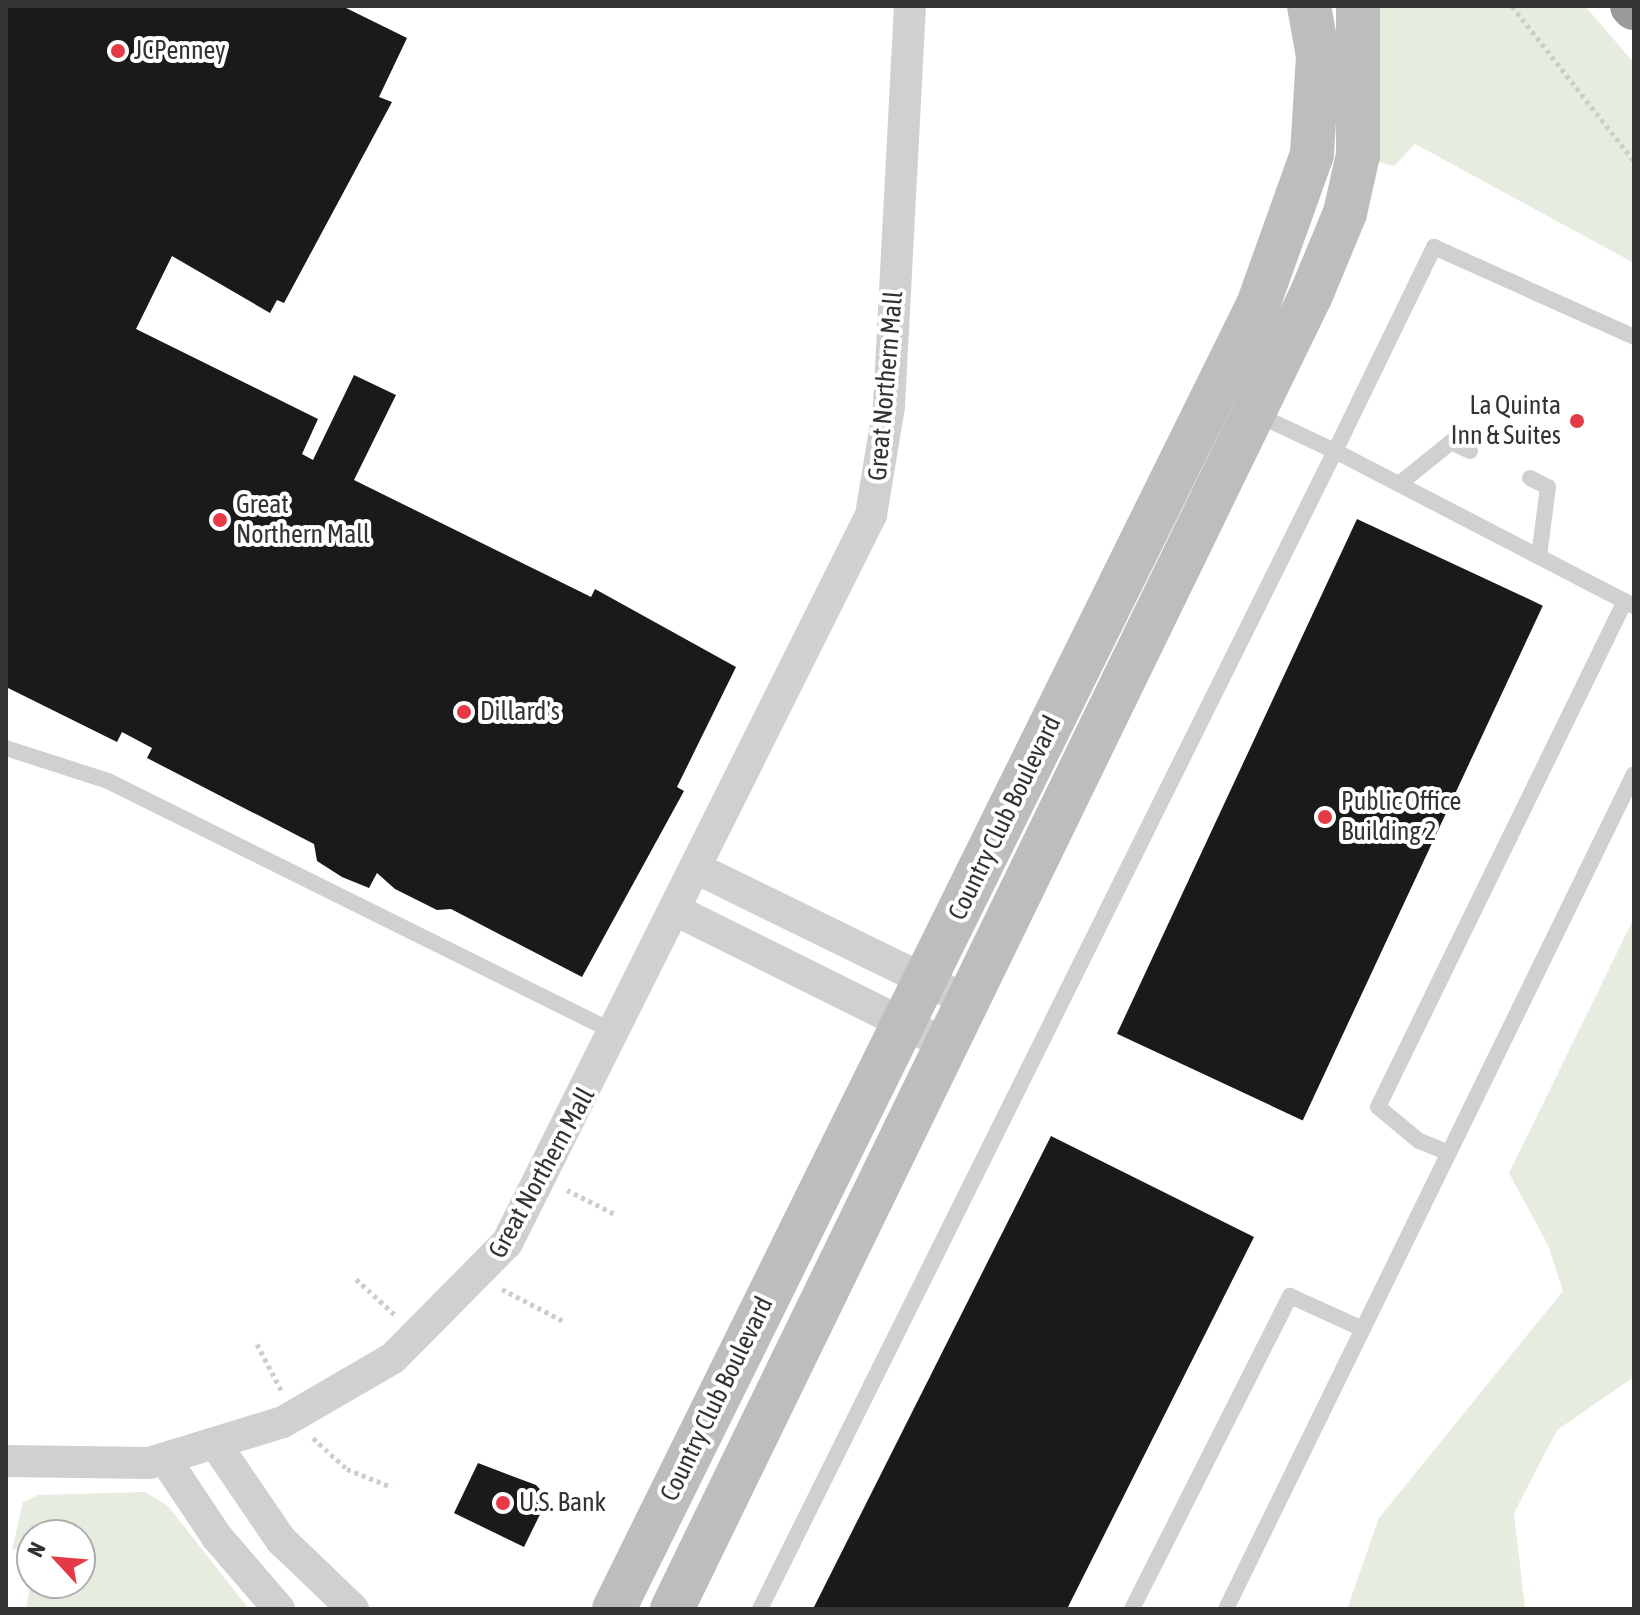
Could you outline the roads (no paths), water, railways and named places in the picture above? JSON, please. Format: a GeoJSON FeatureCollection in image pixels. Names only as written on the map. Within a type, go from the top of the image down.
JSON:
{"type":"FeatureCollection","features":[{"type":"Feature","properties":{"kind":"street","name":"Great Northern Mall"},"geometry":{"type":"LineString","coordinates":[[6,1461],[96,1466],[165,1459],[217,1446],[347,1389],[418,1337],[480,1277],[544,1179],[875,501],[889,406],[910,6]]}},
{"type":"Feature","properties":{"kind":"street","name":"Country Club Boulevard"},"geometry":{"type":"LineString","coordinates":[[672,1609],[967,1001],[1234,403],[1312,154],[1318,56],[1309,6]]}},
{"type":"Feature","properties":{"kind":"street","name":"Country Club Boulevard"},"geometry":{"type":"LineString","coordinates":[[614,1609],[925,981],[1234,403],[1345,213],[1363,113],[1358,6]]}},
{"type":"Feature","properties":{"kind":"street"},"geometry":{"type":"LineString","coordinates":[[698,869],[967,1001]]}},
{"type":"Feature","properties":{"kind":"street"},"geometry":{"type":"LineString","coordinates":[[677,911],[945,1044]]}},
{"type":"Feature","properties":{"kind":"street"},"geometry":{"type":"LineString","coordinates":[[217,1446],[281,1540],[353,1609]]}},
{"type":"Feature","properties":{"kind":"street"},"geometry":{"type":"LineString","coordinates":[[165,1459],[217,1537],[279,1609]]}},
{"type":"Feature","properties":{"kind":"lane"},"geometry":{"type":"LineString","coordinates":[[760,1609],[1434,247],[1634,337]]}},
{"type":"Feature","properties":{"kind":"lane"},"geometry":{"type":"LineString","coordinates":[[1234,403],[1335,451],[1630,604],[1378,1107],[1419,1141],[1449,1153]]}},
{"type":"Feature","properties":{"kind":"lane"},"geometry":{"type":"LineString","coordinates":[[1399,484],[1451,442],[1470,451]]}},
{"type":"Feature","properties":{"kind":"lane"},"geometry":{"type":"LineString","coordinates":[[1530,478],[1548,487],[1539,556]]}},
{"type":"Feature","properties":{"kind":"lane"},"geometry":{"type":"LineString","coordinates":[[6,748],[108,781],[616,1033]]}},
{"type":"Feature","properties":{"kind":"lane"},"geometry":{"type":"LineString","coordinates":[[1226,1609],[1634,774]]}},
{"type":"Feature","properties":{"kind":"lane"},"geometry":{"type":"LineString","coordinates":[[1132,1609],[1290,1296],[1363,1329]]}},
{"type":"Feature","properties":{"kind":"place","name":"JCPenney"},"geometry":{"type":"Point","coordinates":[118,51]}},
{"type":"Feature","properties":{"kind":"place","name":"La Quinta Inn & Suites"},"geometry":{"type":"Point","coordinates":[1577,421]}},
{"type":"Feature","properties":{"kind":"place","name":"Great Northern Mall"},"geometry":{"type":"Point","coordinates":[220,520]}},
{"type":"Feature","properties":{"kind":"place","name":"Dillard's"},"geometry":{"type":"Point","coordinates":[464,712]}},
{"type":"Feature","properties":{"kind":"place","name":"Public Office Building 2"},"geometry":{"type":"Point","coordinates":[1325,817]}},
{"type":"Feature","properties":{"kind":"place","name":"U.S. Bank"},"geometry":{"type":"Point","coordinates":[503,1503]}}]}
